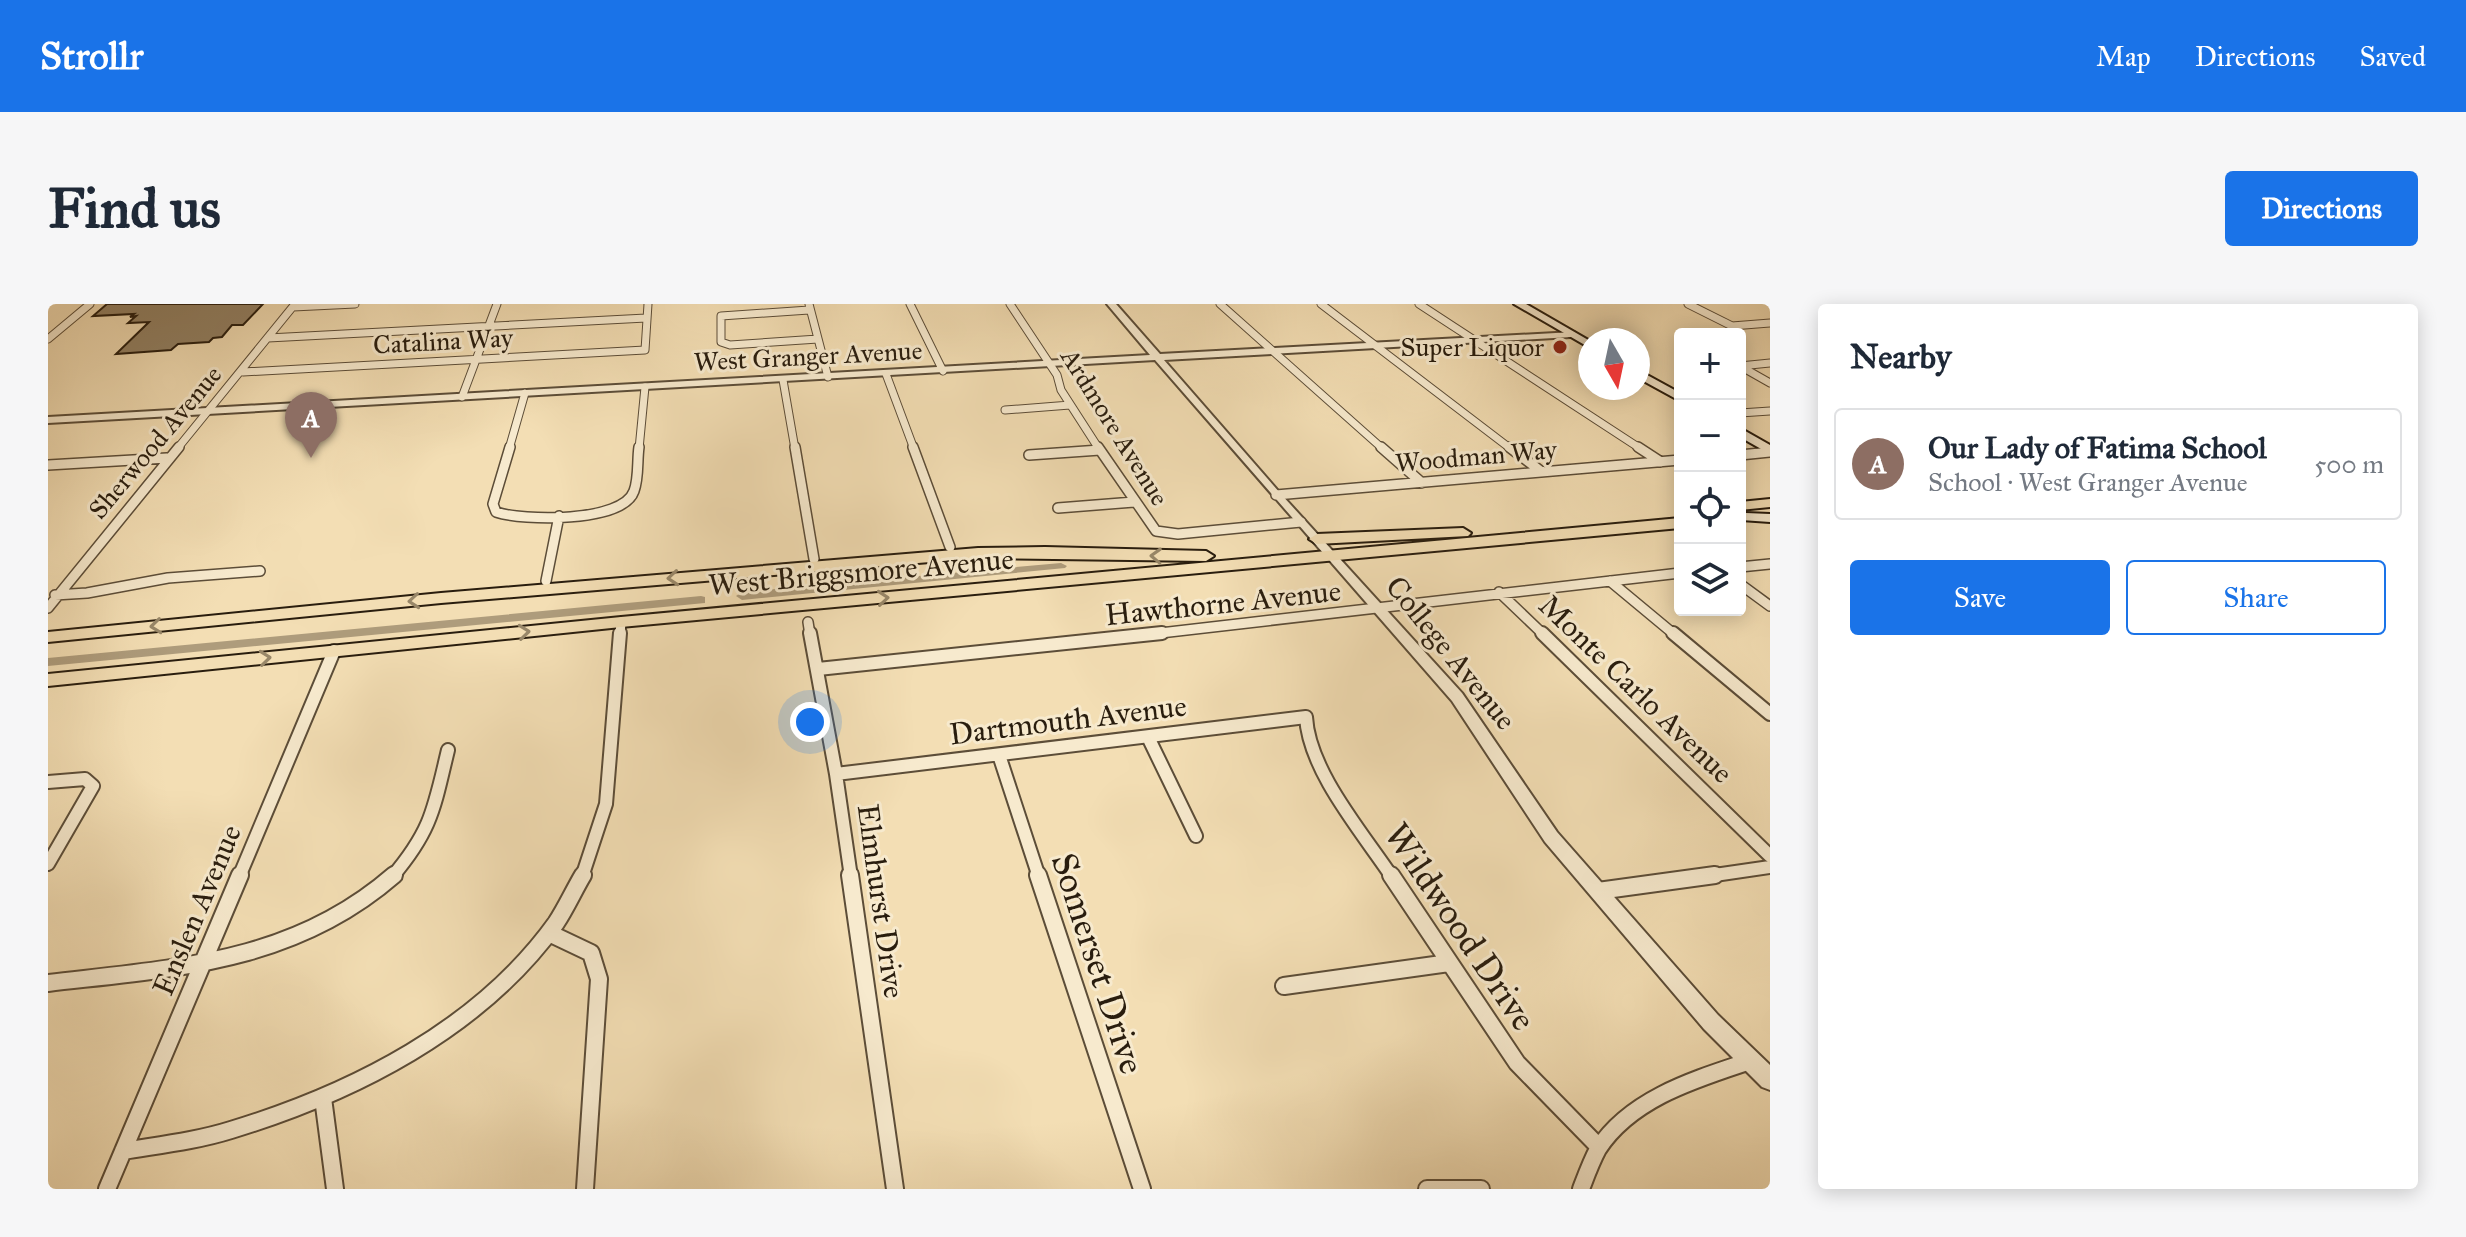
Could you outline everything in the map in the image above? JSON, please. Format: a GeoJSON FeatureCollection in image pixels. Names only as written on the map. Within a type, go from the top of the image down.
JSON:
{"type":"FeatureCollection","features":[{"type":"Feature","properties":{"kind":"main road"},"geometry":{"type":"LineString","coordinates":[[1519,304],[1578,338]]}},
{"type":"Feature","properties":{"kind":"main road"},"geometry":{"type":"LineString","coordinates":[[1650,380],[1674,394]]}},
{"type":"Feature","properties":{"kind":"main road"},"geometry":{"type":"LineString","coordinates":[[1746,436],[1770,451]]}},
{"type":"Feature","properties":{"kind":"main road"},"geometry":{"type":"LineString","coordinates":[[1746,512],[1770,503]]}},
{"type":"Feature","properties":{"kind":"main road","name":"West Briggsmore Avenue"},"geometry":{"type":"LineString","coordinates":[[48,680],[1674,513]]}},
{"type":"Feature","properties":{"kind":"main road"},"geometry":{"type":"LineString","coordinates":[[1746,513],[1770,516]]}},
{"type":"Feature","properties":{"kind":"main road","name":"West Briggsmore Avenue"},"geometry":{"type":"LineString","coordinates":[[48,637],[441,598],[978,553],[1072,552],[1200,557],[1674,523]]}},
{"type":"Feature","properties":{"kind":"street"},"geometry":{"type":"LineString","coordinates":[[48,339],[90,304]]}},
{"type":"Feature","properties":{"kind":"street"},"geometry":{"type":"LineString","coordinates":[[294,305],[355,304]]}},
{"type":"Feature","properties":{"kind":"street"},"geometry":{"type":"LineString","coordinates":[[462,397],[497,304]]}},
{"type":"Feature","properties":{"kind":"street"},"geometry":{"type":"LineString","coordinates":[[268,338],[646,318],[648,304]]}},
{"type":"Feature","properties":{"kind":"street"},"geometry":{"type":"LineString","coordinates":[[910,304],[943,371]]}},
{"type":"Feature","properties":{"kind":"street","name":"Ardmore Avenue"},"geometry":{"type":"LineString","coordinates":[[1010,304],[1051,365],[1070,405],[1156,531],[1168,534],[1297,523]]}},
{"type":"Feature","properties":{"kind":"street"},"geometry":{"type":"LineString","coordinates":[[1111,304],[1276,495]]}},
{"type":"Feature","properties":{"kind":"street"},"geometry":{"type":"LineString","coordinates":[[1220,304],[1422,483]]}},
{"type":"Feature","properties":{"kind":"street"},"geometry":{"type":"LineString","coordinates":[[1321,304],[1542,472]]}},
{"type":"Feature","properties":{"kind":"street"},"geometry":{"type":"LineString","coordinates":[[1419,304],[1661,462]]}},
{"type":"Feature","properties":{"kind":"street"},"geometry":{"type":"LineString","coordinates":[[1688,304],[1732,326],[1770,323]]}},
{"type":"Feature","properties":{"kind":"street","name":"Sherwood Avenue"},"geometry":{"type":"LineString","coordinates":[[48,608],[53,595],[243,372],[294,305]]}},
{"type":"Feature","properties":{"kind":"street"},"geometry":{"type":"LineString","coordinates":[[818,339],[730,345],[721,342],[721,316],[809,307],[818,339],[828,377]]}},
{"type":"Feature","properties":{"kind":"street","name":"Catalina Way"},"geometry":{"type":"LineString","coordinates":[[243,372],[645,350],[646,318]]}},
{"type":"Feature","properties":{"kind":"street"},"geometry":{"type":"LineString","coordinates":[[48,331],[57,331]]}},
{"type":"Feature","properties":{"kind":"street","name":"West Granger Avenue"},"geometry":{"type":"LineString","coordinates":[[48,420],[1571,334]]}},
{"type":"Feature","properties":{"kind":"street"},"geometry":{"type":"LineString","coordinates":[[1746,365],[1770,363]]}},
{"type":"Feature","properties":{"kind":"street"},"geometry":{"type":"LineString","coordinates":[[1746,369],[1770,383]]}},
{"type":"Feature","properties":{"kind":"street"},"geometry":{"type":"LineString","coordinates":[[886,374],[950,547]]}},
{"type":"Feature","properties":{"kind":"street"},"geometry":{"type":"LineString","coordinates":[[783,380],[814,559]]}},
{"type":"Feature","properties":{"kind":"street"},"geometry":{"type":"LineString","coordinates":[[525,393],[493,508],[500,515],[513,519],[611,511],[632,497],[645,387]]}},
{"type":"Feature","properties":{"kind":"street"},"geometry":{"type":"LineString","coordinates":[[1005,410],[1070,405]]}},
{"type":"Feature","properties":{"kind":"street"},"geometry":{"type":"LineString","coordinates":[[1746,413],[1770,411]]}},
{"type":"Feature","properties":{"kind":"street"},"geometry":{"type":"LineString","coordinates":[[1029,455],[1100,450]]}},
{"type":"Feature","properties":{"kind":"street"},"geometry":{"type":"LineString","coordinates":[[1746,454],[1770,451]]}},
{"type":"Feature","properties":{"kind":"street"},"geometry":{"type":"LineString","coordinates":[[48,465],[167,458]]}},
{"type":"Feature","properties":{"kind":"street","name":"Woodman Way"},"geometry":{"type":"LineString","coordinates":[[1276,495],[1674,461]]}},
{"type":"Feature","properties":{"kind":"street","name":"College Avenue"},"geometry":{"type":"LineString","coordinates":[[1276,495],[1274,501],[1383,604],[1467,709],[1535,816],[1711,1022],[1770,1080]]}},
{"type":"Feature","properties":{"kind":"street"},"geometry":{"type":"LineString","coordinates":[[1058,508],[1134,502]]}},
{"type":"Feature","properties":{"kind":"street"},"geometry":{"type":"LineString","coordinates":[[546,581],[559,516]]}},
{"type":"Feature","properties":{"kind":"street"},"geometry":{"type":"LineString","coordinates":[[1746,566],[1770,564]]}},
{"type":"Feature","properties":{"kind":"street"},"geometry":{"type":"LineString","coordinates":[[53,595],[87,593],[161,579],[260,571]]}},
{"type":"Feature","properties":{"kind":"street","name":"Hawthorne Avenue"},"geometry":{"type":"LineString","coordinates":[[818,669],[1674,574]]}},
{"type":"Feature","properties":{"kind":"street"},"geometry":{"type":"LineString","coordinates":[[1610,581],[1770,714]]}},
{"type":"Feature","properties":{"kind":"street"},"geometry":{"type":"LineString","coordinates":[[1746,588],[1770,606]]}},
{"type":"Feature","properties":{"kind":"street","name":"Monte Carlo Avenue"},"geometry":{"type":"LineString","coordinates":[[1499,592],[1770,856]]}},
{"type":"Feature","properties":{"kind":"street"},"geometry":{"type":"LineString","coordinates":[[123,1151],[229,1131],[323,1098],[375,1073],[452,1024],[488,995],[551,934],[576,891],[601,833],[621,622]]}},
{"type":"Feature","properties":{"kind":"street","name":"Elmhurst Drive"},"geometry":{"type":"LineString","coordinates":[[808,622],[836,774],[895,1189]]}},
{"type":"Feature","properties":{"kind":"street","name":"Enslen Avenue"},"geometry":{"type":"LineString","coordinates":[[107,1189],[334,651]]}},
{"type":"Feature","properties":{"kind":"street","name":"Dartmouth Avenue"},"geometry":{"type":"LineString","coordinates":[[836,774],[1306,717]]}},
{"type":"Feature","properties":{"kind":"street","name":"Wildwood Drive"},"geometry":{"type":"LineString","coordinates":[[1306,717],[1307,736],[1325,776],[1449,963],[1531,1080],[1599,1147]]}},
{"type":"Feature","properties":{"kind":"street"},"geometry":{"type":"LineString","coordinates":[[1148,737],[1196,836]]}},
{"type":"Feature","properties":{"kind":"street"},"geometry":{"type":"LineString","coordinates":[[48,983],[202,965],[288,940],[316,928],[376,891],[402,866],[423,838],[431,821],[448,750]]}},
{"type":"Feature","properties":{"kind":"street","name":"Somerset Drive"},"geometry":{"type":"LineString","coordinates":[[999,755],[1142,1189]]}},
{"type":"Feature","properties":{"kind":"street"},"geometry":{"type":"LineString","coordinates":[[48,782],[85,779],[93,786],[48,864]]}},
{"type":"Feature","properties":{"kind":"street"},"geometry":{"type":"LineString","coordinates":[[1598,891],[1770,867]]}},
{"type":"Feature","properties":{"kind":"street"},"geometry":{"type":"LineString","coordinates":[[551,934],[591,953],[599,979],[585,1189]]}},
{"type":"Feature","properties":{"kind":"street"},"geometry":{"type":"LineString","coordinates":[[1284,986],[1449,963]]}},
{"type":"Feature","properties":{"kind":"street"},"geometry":{"type":"LineString","coordinates":[[1581,1189],[1599,1147],[1634,1111],[1654,1098],[1750,1061]]}},
{"type":"Feature","properties":{"kind":"street"},"geometry":{"type":"LineString","coordinates":[[323,1098],[335,1189]]}},
{"type":"Feature","properties":{"kind":"street"},"geometry":{"type":"LineString","coordinates":[[1427,1189],[1481,1189]]}},
{"type":"Feature","properties":{"kind":"building"},"geometry":{"type":"Polygon","coordinates":[[[107,304],[263,304],[243,325],[232,325],[222,337],[209,342],[178,344],[171,350],[116,354],[149,322],[128,323],[136,316],[130,317],[134,314],[93,316],[107,304]]]}},
{"type":"Feature","properties":{"kind":"waterway"},"geometry":{"type":"LineString","coordinates":[[742,596],[1061,566]]}},
{"type":"Feature","properties":{"kind":"waterway"},"geometry":{"type":"LineString","coordinates":[[48,662],[701,600]]}},
{"type":"Feature","properties":{"kind":"place","name":"Super Liquor"},"geometry":{"type":"Point","coordinates":[1560,347]}},
{"type":"Feature","properties":{"kind":"place","name":"Our Lady of Fatima School"},"geometry":{"type":"Point","coordinates":[311,458]}}]}
